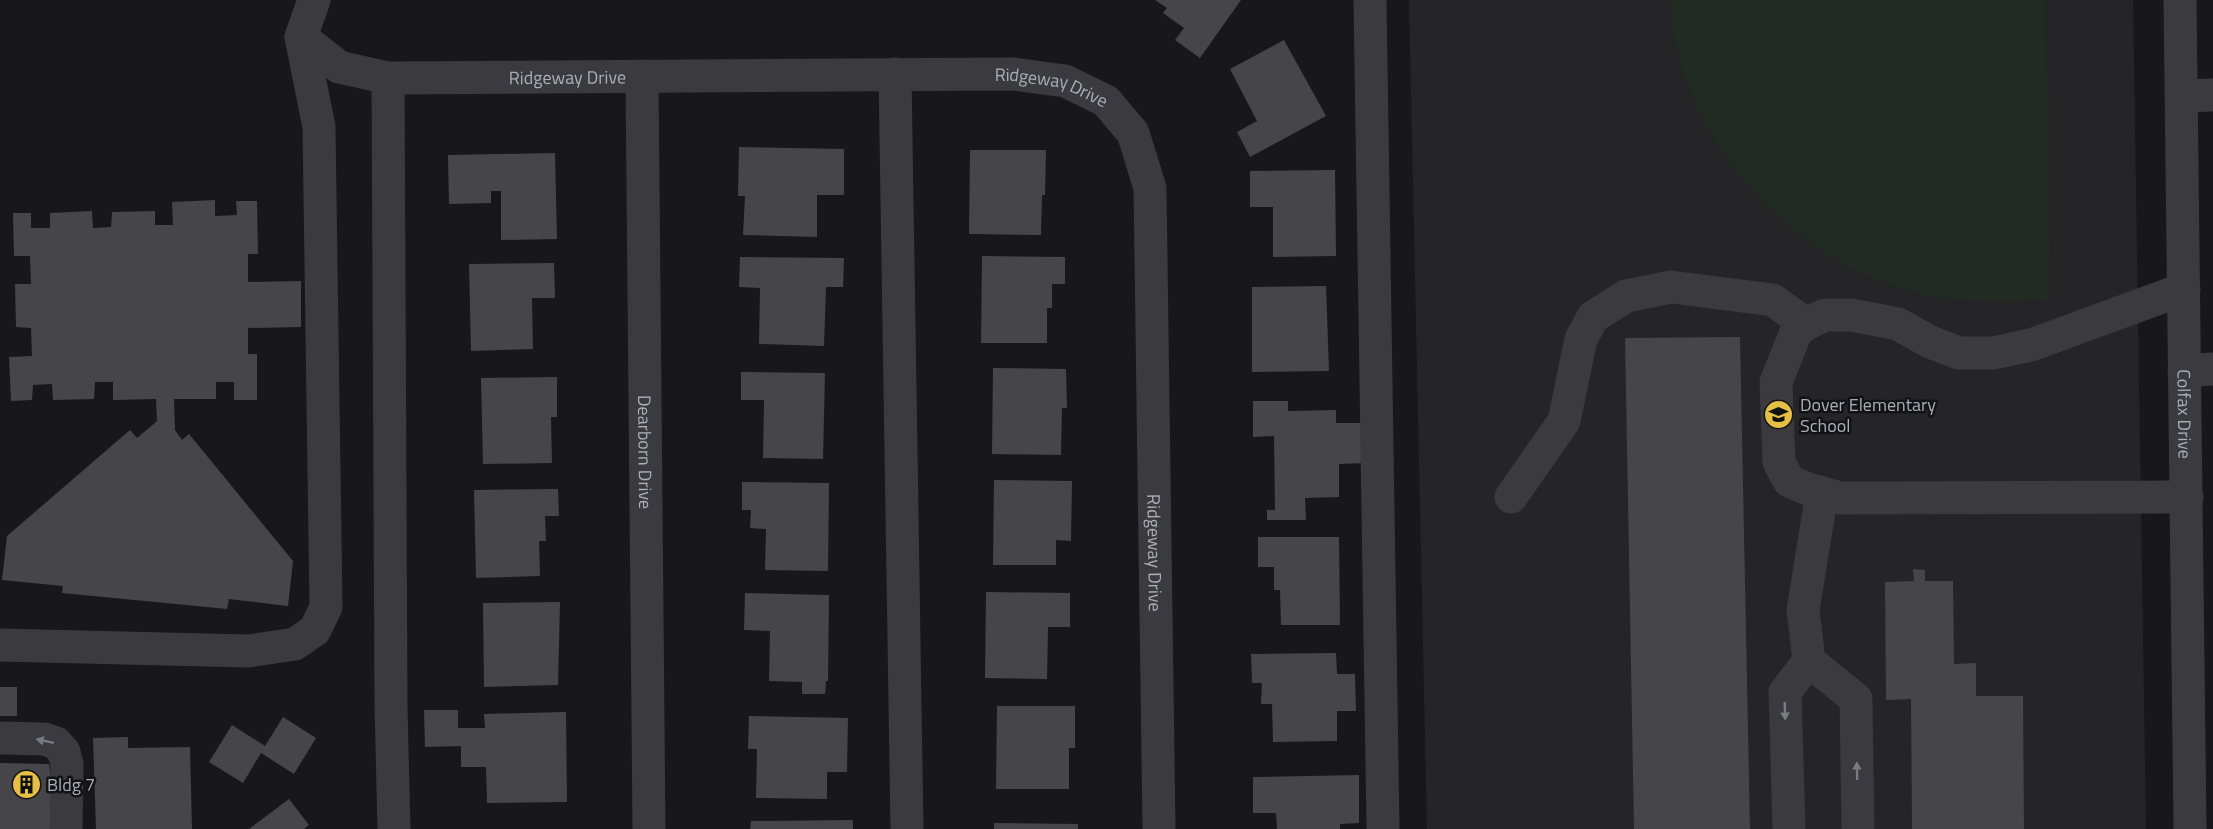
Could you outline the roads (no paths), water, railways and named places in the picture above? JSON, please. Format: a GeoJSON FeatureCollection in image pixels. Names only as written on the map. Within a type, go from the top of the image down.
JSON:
{"type":"FeatureCollection","features":[{"type":"Feature","properties":{"kind":"street"},"geometry":{"type":"LineString","coordinates":[[0,645],[248,651],[295,644],[315,630],[326,607],[319,127],[301,37],[314,0]]}},
{"type":"Feature","properties":{"kind":"street"},"geometry":{"type":"LineString","coordinates":[[1370,0],[1383,829]]}},
{"type":"Feature","properties":{"kind":"street","name":"Colfax Drive"},"geometry":{"type":"LineString","coordinates":[[2180,0],[2198,96],[2184,290],[2198,370],[2187,498],[2190,829]]}},
{"type":"Feature","properties":{"kind":"street","name":"Ridgeway Drive"},"geometry":{"type":"LineString","coordinates":[[301,37],[339,67],[388,78],[1014,74],[1065,81],[1106,101],[1133,133],[1150,188],[1159,829]]}},
{"type":"Feature","properties":{"kind":"street"},"geometry":{"type":"LineString","coordinates":[[895,74],[907,829]]}},
{"type":"Feature","properties":{"kind":"street","name":"Dearborn Drive"},"geometry":{"type":"LineString","coordinates":[[642,76],[649,829]]}},
{"type":"Feature","properties":{"kind":"street"},"geometry":{"type":"LineString","coordinates":[[388,78],[391,706],[394,829]]}},
{"type":"Feature","properties":{"kind":"street"},"geometry":{"type":"LineString","coordinates":[[1511,497],[1564,421],[1581,339],[1593,317],[1626,296],[1671,287],[1773,300],[1806,324]]}},
{"type":"Feature","properties":{"kind":"street"},"geometry":{"type":"LineString","coordinates":[[2184,290],[2031,345],[1993,353],[1959,352],[1930,342],[1898,324],[1851,315],[1825,315],[1806,324],[1796,332],[1776,382],[1779,462],[1789,481],[1822,493],[1840,498],[2187,498]]}},
{"type":"Feature","properties":{"kind":"street"},"geometry":{"type":"LineString","coordinates":[[1822,493],[1803,610],[1809,661],[1856,699],[1858,829]]}},
{"type":"Feature","properties":{"kind":"street"},"geometry":{"type":"LineString","coordinates":[[1789,829],[1785,692],[1809,661]]}},
{"type":"Feature","properties":{"kind":"street"},"geometry":{"type":"LineString","coordinates":[[0,738],[44,739],[56,743],[64,752],[67,764],[66,829]]}},
{"type":"Feature","properties":{"kind":"place","name":"Dover Elementary School"},"geometry":{"type":"Point","coordinates":[1779,414]}},
{"type":"Feature","properties":{"kind":"place","name":"Bldg 7"},"geometry":{"type":"Point","coordinates":[26,784]}}]}
